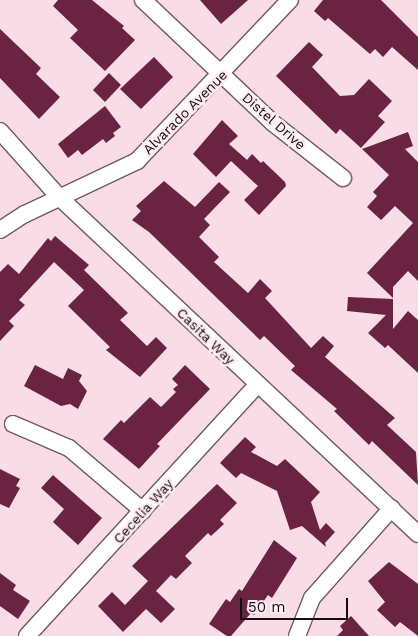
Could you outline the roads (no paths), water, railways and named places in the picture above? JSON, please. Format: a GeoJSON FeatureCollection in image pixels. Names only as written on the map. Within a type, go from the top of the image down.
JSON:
{"type":"FeatureCollection","features":[{"type":"Feature","properties":{"kind":"street","name":"Distel Drive"},"geometry":{"type":"LineString","coordinates":[[143,0],[273,123],[343,178]]}},
{"type":"Feature","properties":{"kind":"street","name":"Alvarado Avenue"},"geometry":{"type":"LineString","coordinates":[[0,230],[59,198],[137,161],[222,75],[290,0]]}},
{"type":"Feature","properties":{"kind":"street","name":"Casita Way"},"geometry":{"type":"LineString","coordinates":[[0,131],[59,198],[418,534]]}},
{"type":"Feature","properties":{"kind":"street","name":"Cecelia Way"},"geometry":{"type":"LineString","coordinates":[[28,636],[257,385]]}},
{"type":"Feature","properties":{"kind":"street"},"geometry":{"type":"LineString","coordinates":[[13,424],[69,448],[143,511]]}},
{"type":"Feature","properties":{"kind":"street"},"geometry":{"type":"LineString","coordinates":[[297,636],[312,598],[392,508]]}}]}
